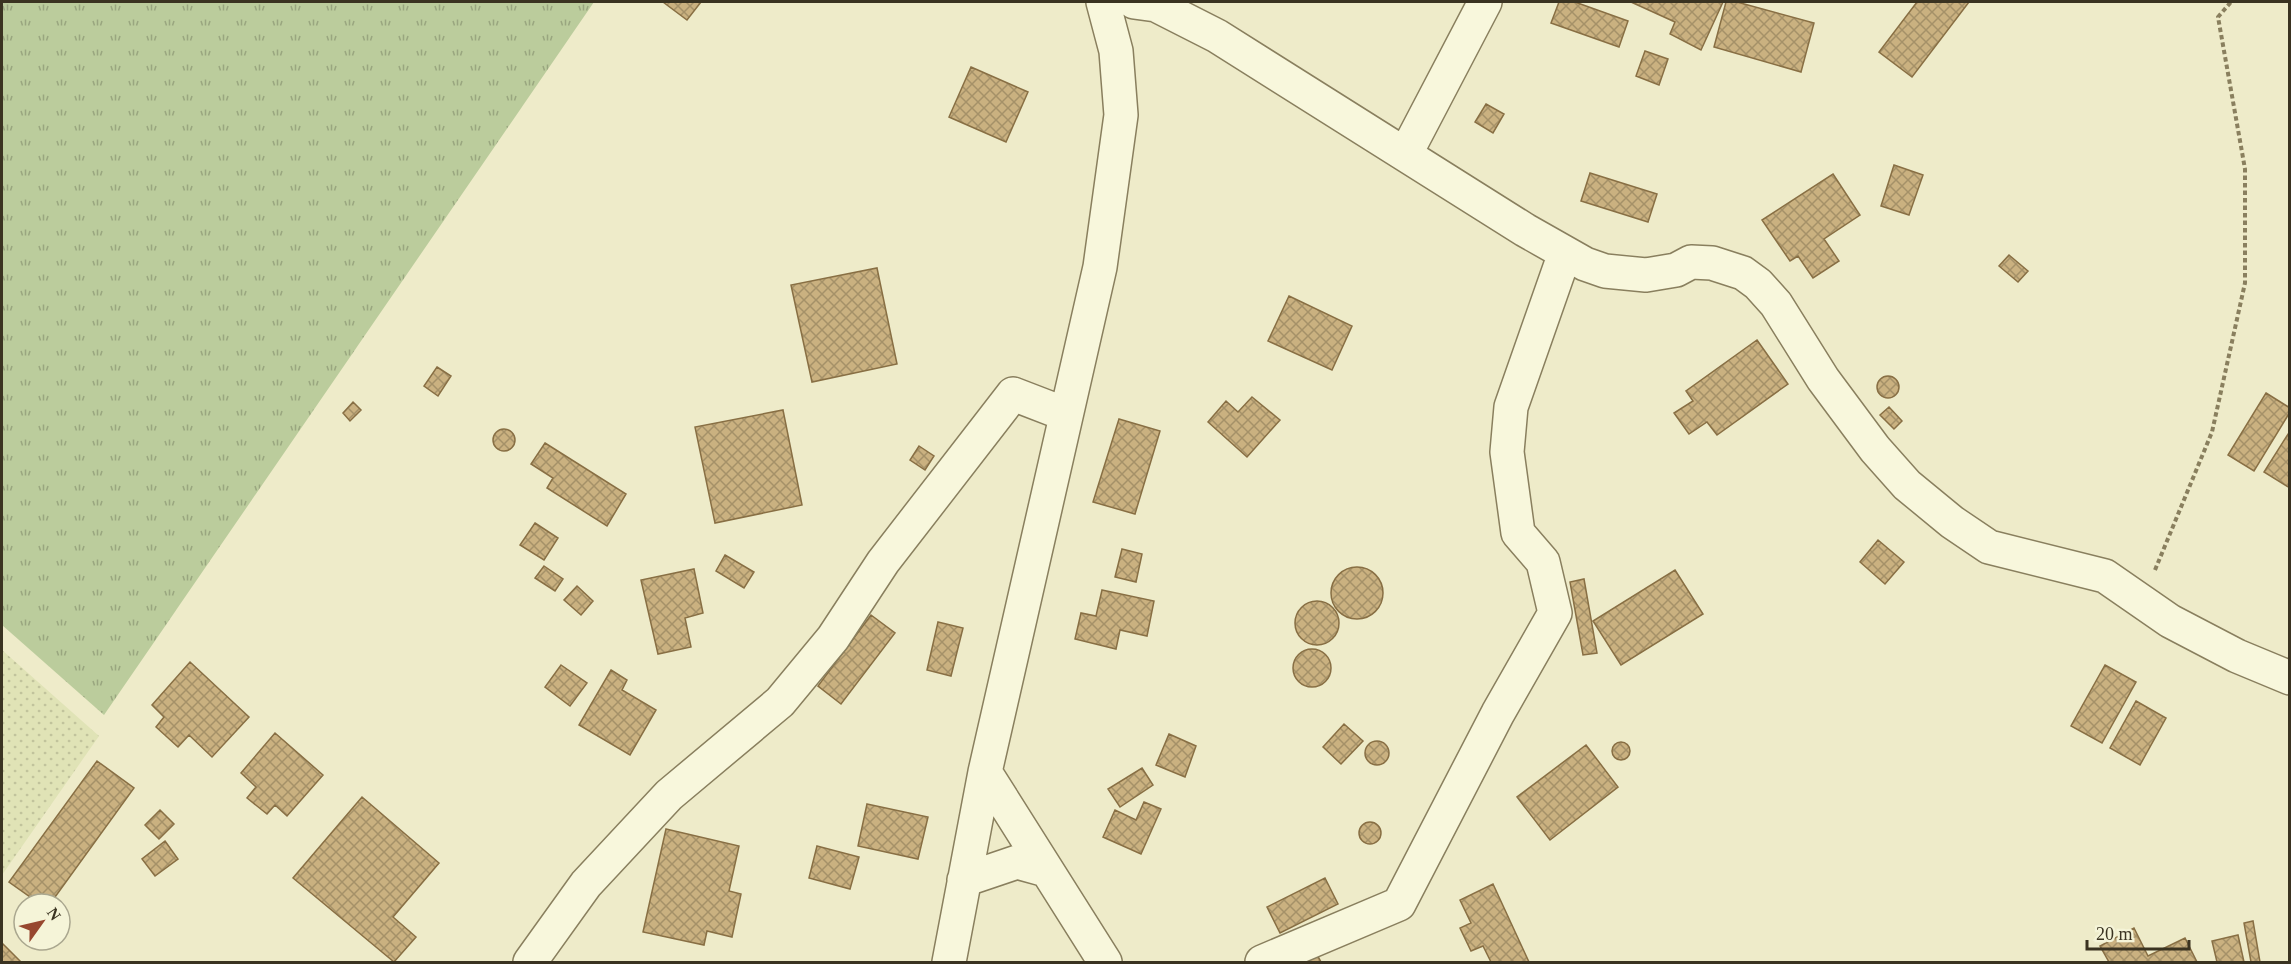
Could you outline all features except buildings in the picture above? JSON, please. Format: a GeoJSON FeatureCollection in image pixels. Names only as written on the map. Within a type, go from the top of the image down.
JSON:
{"type":"FeatureCollection","features":[{"type":"Feature","properties":{"kind":"street"},"geometry":{"type":"LineString","coordinates":[[949,963],[985,772],[1100,267],[1121,115],[1116,51],[1103,2]]}},
{"type":"Feature","properties":{"kind":"street"},"geometry":{"type":"LineString","coordinates":[[1134,2],[1156,5],[1217,36],[1565,253],[1605,271],[1658,275],[1691,262],[1730,267],[1743,273],[1758,284],[1776,304],[1823,379],[1875,449],[1907,485],[1989,547],[2105,576],[2170,621],[2237,656],[2289,678]]}},
{"type":"Feature","properties":{"kind":"street"},"geometry":{"type":"LineString","coordinates":[[1406,153],[1485,2]]}},
{"type":"Feature","properties":{"kind":"street"},"geometry":{"type":"LineString","coordinates":[[1262,963],[1399,903],[1498,713],[1555,613],[1543,562],[1518,533],[1507,452],[1511,407],[1565,253]]}},
{"type":"Feature","properties":{"kind":"street"},"geometry":{"type":"LineString","coordinates":[[530,963],[586,884],[669,795],[780,702],[833,638],[883,562],[1013,394],[1065,414]]}},
{"type":"Feature","properties":{"kind":"street"},"geometry":{"type":"LineString","coordinates":[[985,772],[1105,963]]}},
{"type":"Feature","properties":{"kind":"street"},"geometry":{"type":"LineString","coordinates":[[964,880],[1017,862],[1046,870]]}},
{"type":"Feature","properties":{"kind":"path"},"geometry":{"type":"LineString","coordinates":[[2142,602],[2212,432],[2245,283],[2245,169],[2218,18],[2230,2]]}},
{"type":"Feature","properties":{"kind":"green space"},"geometry":{"type":"Polygon","coordinates":[[[2,2],[594,2],[104,715],[2,625],[2,2]]]}},
{"type":"Feature","properties":{"kind":"green space"},"geometry":{"type":"Polygon","coordinates":[[[2,650],[99,736],[2,875],[2,650]]]}}]}
